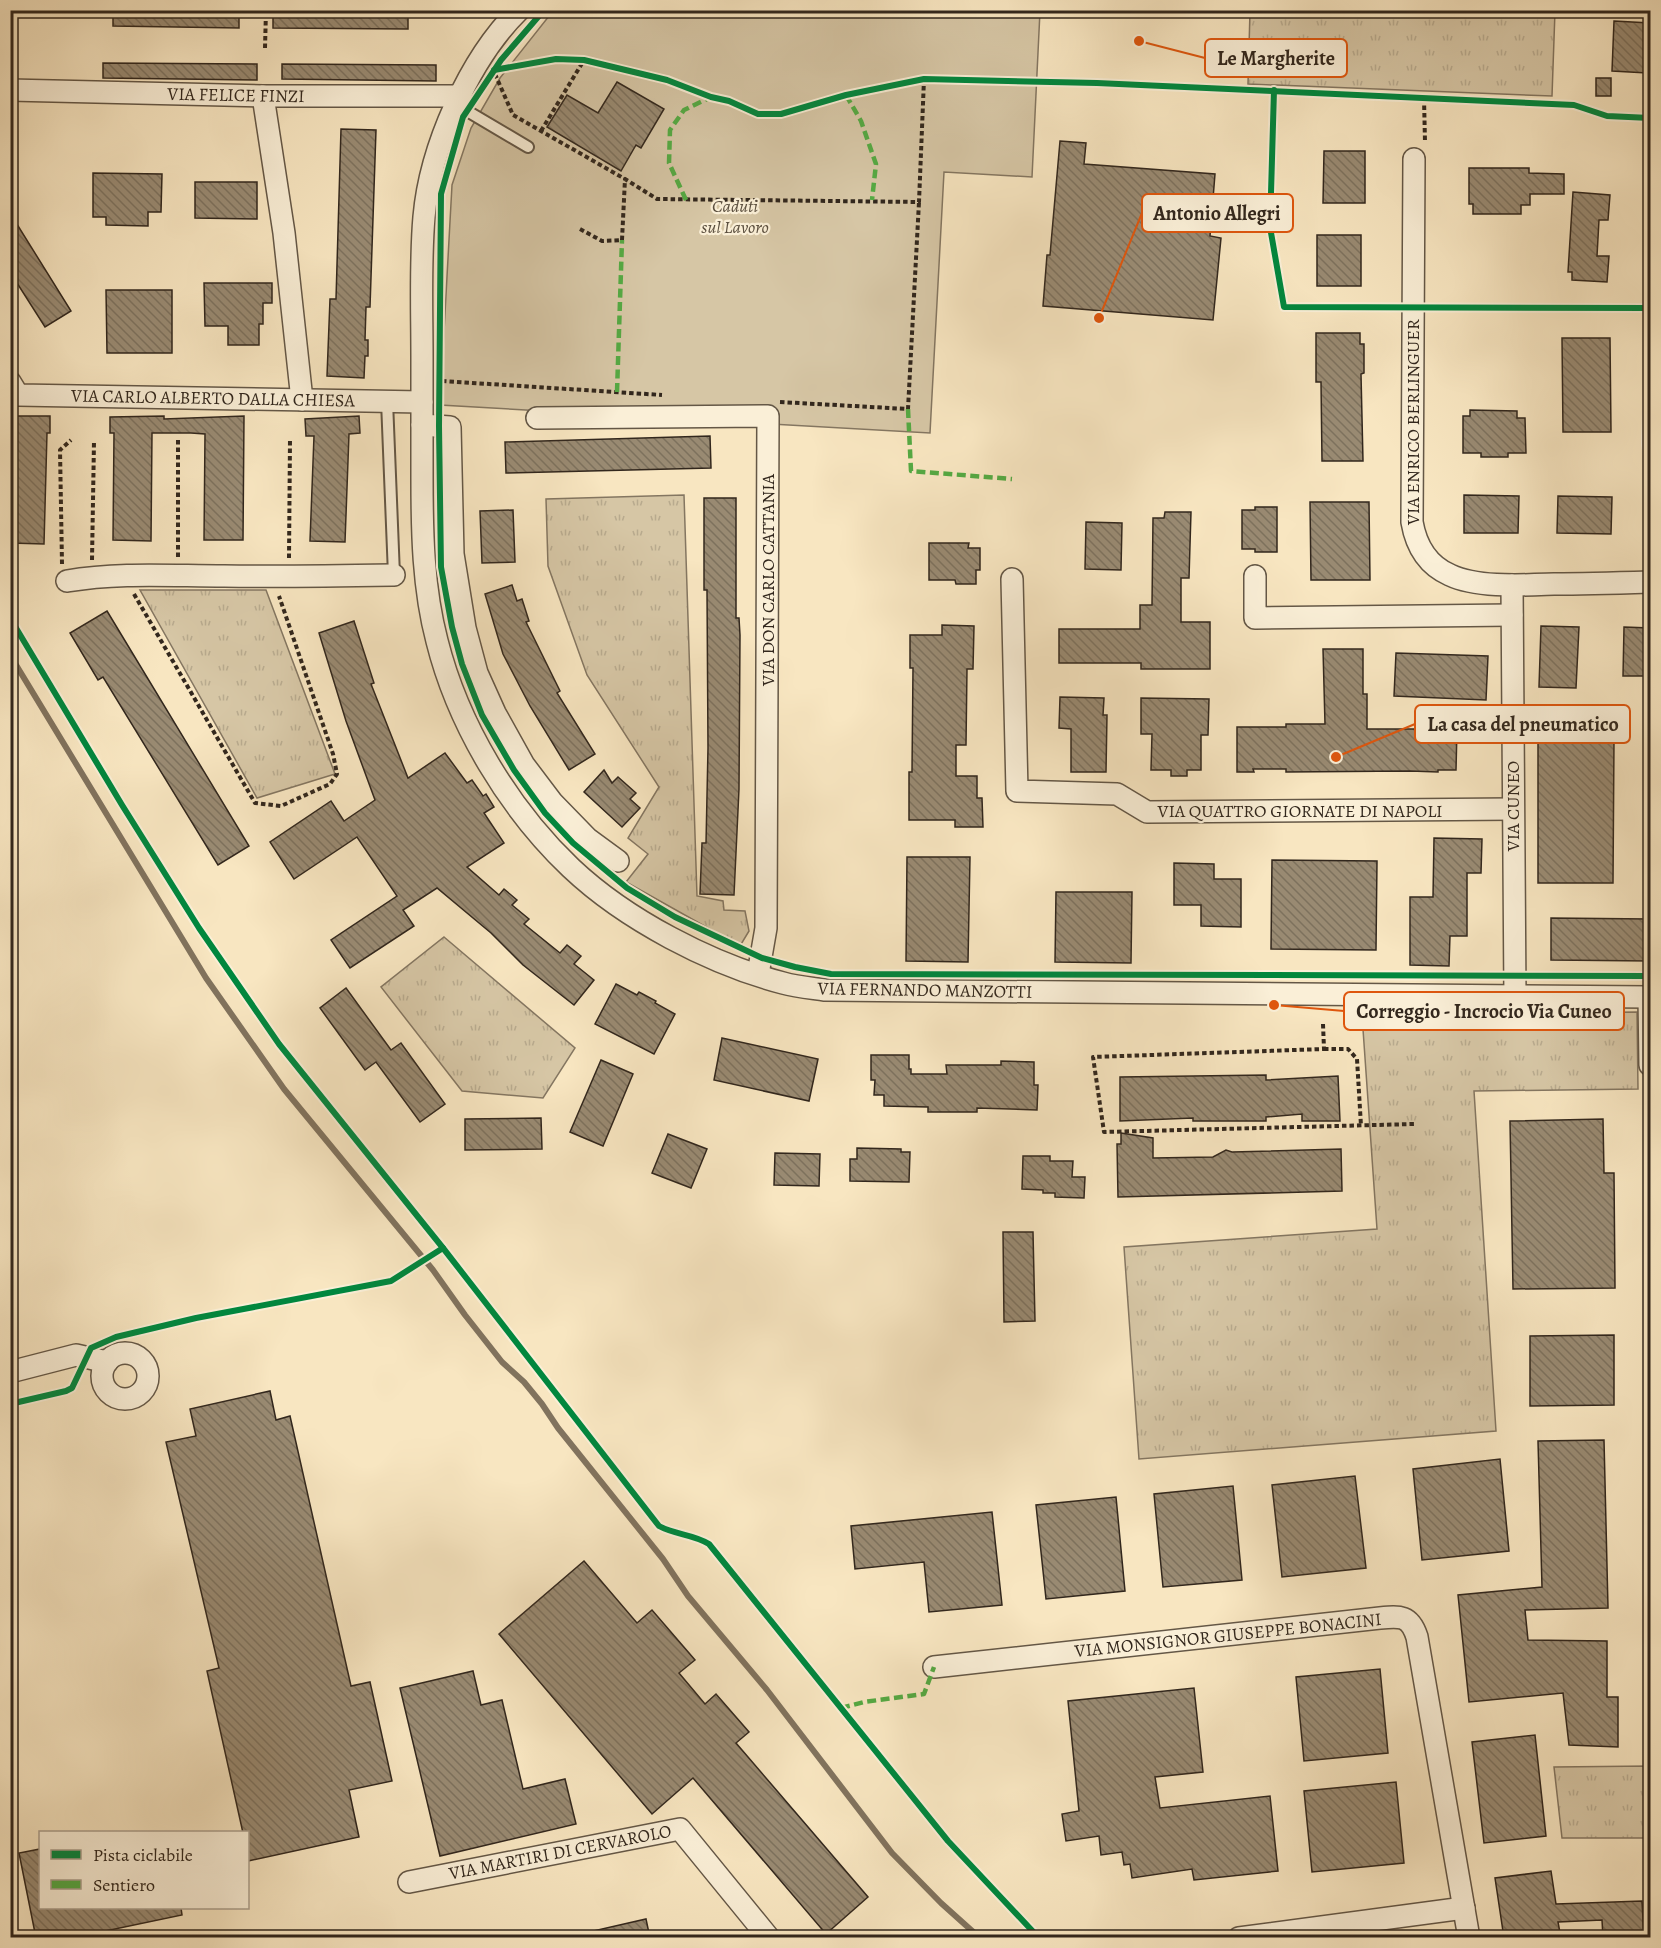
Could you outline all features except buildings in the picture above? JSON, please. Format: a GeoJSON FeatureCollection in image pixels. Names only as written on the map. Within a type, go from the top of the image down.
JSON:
{"type":"FeatureCollection","features":[{"type":"Feature","properties":{"kind":"street","name":"VIA FERNANDO MANZOTTI"},"geometry":{"type":"LineString","coordinates":[[519,10],[492,44],[459,101],[432,172],[424,215],[432,381],[431,397],[422,425],[422,542],[434,629],[459,706],[491,768],[540,833],[571,868],[633,916],[716,959],[785,984],[825,990],[1650,997]]}},
{"type":"Feature","properties":{"kind":"street","name":"VIA FELICE FINZI"},"geometry":{"type":"LineString","coordinates":[[10,90],[459,101]]}},
{"type":"Feature","properties":{"kind":"street"},"geometry":{"type":"LineString","coordinates":[[263,96],[284,233],[302,400]]}},
{"type":"Feature","properties":{"kind":"street","name":"VIA ENRICO BERLINGUER"},"geometry":{"type":"LineString","coordinates":[[1414,159],[1412,522],[1414,536],[1419,547],[1436,567],[1463,580],[1512,585],[1650,582]]}},
{"type":"Feature","properties":{"kind":"street","name":"VIA CARLO ALBERTO DALLA CHIESA"},"geometry":{"type":"LineString","coordinates":[[10,382],[18,395],[387,401],[431,397]]}},
{"type":"Feature","properties":{"kind":"street","name":"VIA DON CARLO CATTANIA"},"geometry":{"type":"LineString","coordinates":[[537,418],[768,416],[766,928],[758,974]]}},
{"type":"Feature","properties":{"kind":"street"},"geometry":{"type":"LineString","coordinates":[[422,425],[450,427],[453,554],[465,628],[477,673],[524,765],[552,802],[588,838],[618,861]]}},
{"type":"Feature","properties":{"kind":"street"},"geometry":{"type":"LineString","coordinates":[[67,581],[123,576],[394,575]]}},
{"type":"Feature","properties":{"kind":"street"},"geometry":{"type":"LineString","coordinates":[[1255,576],[1255,618],[1512,615]]}},
{"type":"Feature","properties":{"kind":"street","name":"VIA QUATTRO GIORNATE DI NAPOLI"},"geometry":{"type":"LineString","coordinates":[[1012,579],[1017,790],[1117,794],[1147,812],[1513,809]]}},
{"type":"Feature","properties":{"kind":"street","name":"VIA CUNEO"},"geometry":{"type":"LineString","coordinates":[[1512,585],[1515,997]]}},
{"type":"Feature","properties":{"kind":"street"},"geometry":{"type":"LineString","coordinates":[[1650,997],[1650,1065]]}},
{"type":"Feature","properties":{"kind":"street"},"geometry":{"type":"LineString","coordinates":[[10,1372],[76,1355],[105,1371]]}},
{"type":"Feature","properties":{"kind":"street","name":"VIA MONSIGNOR GIUSEPPE BONACINI"},"geometry":{"type":"LineString","coordinates":[[934,1667],[1397,1616],[1404,1618],[1415,1629],[1418,1637],[1469,1938]]}},
{"type":"Feature","properties":{"kind":"street","name":"VIA MARTIRI DI CERVAROLO"},"geometry":{"type":"LineString","coordinates":[[409,1882],[680,1828],[769,1938]]}},
{"type":"Feature","properties":{"kind":"street"},"geometry":{"type":"LineString","coordinates":[[1239,1938],[1464,1908]]}},
{"type":"Feature","properties":{"kind":"lane"},"geometry":{"type":"LineString","coordinates":[[459,101],[528,147]]}},
{"type":"Feature","properties":{"kind":"lane"},"geometry":{"type":"LineString","coordinates":[[387,401],[394,575]]}},
{"type":"Feature","properties":{"kind":"path"},"geometry":{"type":"LineString","coordinates":[[265,48],[266,10]]}},
{"type":"Feature","properties":{"kind":"path"},"geometry":{"type":"LineString","coordinates":[[575,60],[593,62]]}},
{"type":"Feature","properties":{"kind":"path"},"geometry":{"type":"LineString","coordinates":[[528,147],[531,148],[585,60]]}},
{"type":"Feature","properties":{"kind":"path"},"geometry":{"type":"LineString","coordinates":[[490,77],[499,68],[513,115],[657,199],[919,202]]}},
{"type":"Feature","properties":{"kind":"path"},"geometry":{"type":"LineString","coordinates":[[913,82],[924,79],[935,80]]}},
{"type":"Feature","properties":{"kind":"path"},"geometry":{"type":"LineString","coordinates":[[771,401],[908,410],[924,79]]}},
{"type":"Feature","properties":{"kind":"path"},"geometry":{"type":"LineString","coordinates":[[1413,97],[1436,98]]}},
{"type":"Feature","properties":{"kind":"path"},"geometry":{"type":"LineString","coordinates":[[1414,159],[1425,152],[1424,98]]}},
{"type":"Feature","properties":{"kind":"path"},"geometry":{"type":"LineString","coordinates":[[580,229],[602,242],[622,240],[625,180]]}},
{"type":"Feature","properties":{"kind":"path"},"geometry":{"type":"LineString","coordinates":[[431,397],[432,381],[441,370]]}},
{"type":"Feature","properties":{"kind":"path"},"geometry":{"type":"LineString","coordinates":[[432,381],[664,395]]}},
{"type":"Feature","properties":{"kind":"path"},"geometry":{"type":"LineString","coordinates":[[67,581],[62,577],[60,450],[71,440]]}},
{"type":"Feature","properties":{"kind":"path"},"geometry":{"type":"LineString","coordinates":[[178,440],[178,576]]}},
{"type":"Feature","properties":{"kind":"path"},"geometry":{"type":"LineString","coordinates":[[123,576],[255,803],[281,806],[330,784],[337,774],[333,754],[280,577],[290,440]]}},
{"type":"Feature","properties":{"kind":"path"},"geometry":{"type":"LineString","coordinates":[[92,577],[94,441]]}},
{"type":"Feature","properties":{"kind":"path"},"geometry":{"type":"LineString","coordinates":[[1323,1024],[1324,1049]]}},
{"type":"Feature","properties":{"kind":"path"},"geometry":{"type":"LineString","coordinates":[[1361,1126],[1357,1059],[1348,1049],[1093,1057],[1104,1132],[1361,1126],[1414,1124]]}},
{"type":"Feature","properties":{"kind":"green space","name":"Caduti sul Lavoro"},"geometry":{"type":"Polygon","coordinates":[[[553,11],[1040,11],[1032,177],[944,172],[930,433],[440,405],[452,185],[471,128],[500,78],[553,11]]]}},
{"type":"Feature","properties":{"kind":"green space"},"geometry":{"type":"Polygon","coordinates":[[[1250,11],[1555,11],[1552,96],[1248,84],[1250,11]]]}},
{"type":"Feature","properties":{"kind":"green space"},"geometry":{"type":"Polygon","coordinates":[[[684,495],[697,896],[723,901],[724,910],[745,911],[749,931],[740,946],[626,882],[648,854],[628,838],[659,787],[587,675],[548,566],[546,499],[684,495]]]}},
{"type":"Feature","properties":{"kind":"green space"},"geometry":{"type":"Polygon","coordinates":[[[140,590],[266,590],[335,774],[257,798],[140,590]]]}},
{"type":"Feature","properties":{"kind":"green space"},"geometry":{"type":"Polygon","coordinates":[[[444,937],[575,1048],[543,1098],[462,1091],[381,987],[444,937]]]}},
{"type":"Feature","properties":{"kind":"green space"},"geometry":{"type":"Polygon","coordinates":[[[1637,1012],[1638,1089],[1474,1091],[1496,1431],[1139,1459],[1124,1247],[1377,1229],[1362,1015],[1637,1012]]]}},
{"type":"Feature","properties":{"kind":"green space"},"geometry":{"type":"Polygon","coordinates":[[[1650,1766],[1650,1838],[1562,1838],[1554,1767],[1650,1766]]]}},
{"type":"Feature","properties":{"kind":"waterway"},"geometry":{"type":"LineString","coordinates":[[10,655],[206,978],[284,1089],[433,1270],[502,1362],[524,1382],[542,1404],[558,1428],[663,1559],[688,1596],[767,1690],[892,1853],[941,1903],[980,1938]]}},
{"type":"Feature","properties":{"kind":"marked path"},"geometry":{"type":"LineString","coordinates":[[846,95],[861,121],[876,164],[872,200]]}},
{"type":"Feature","properties":{"kind":"marked path"},"geometry":{"type":"LineString","coordinates":[[686,200],[669,163],[670,130],[684,110],[711,97]]}},
{"type":"Feature","properties":{"kind":"marked path"},"geometry":{"type":"LineString","coordinates":[[617,392],[622,240]]}},
{"type":"Feature","properties":{"kind":"marked path"},"geometry":{"type":"LineString","coordinates":[[908,409],[911,471],[1012,479]]}},
{"type":"Feature","properties":{"kind":"marked path"},"geometry":{"type":"LineString","coordinates":[[841,1708],[864,1702],[924,1694],[934,1667]]}},
{"type":"Feature","properties":{"kind":"cycle path"},"geometry":{"type":"LineString","coordinates":[[544,10],[501,60],[463,117],[441,194],[439,426],[441,567],[452,627],[462,664],[482,715],[514,770],[545,813],[573,843],[627,888],[675,917],[762,958],[831,974],[1650,976]]}},
{"type":"Feature","properties":{"kind":"cycle path"},"geometry":{"type":"LineString","coordinates":[[494,70],[556,59],[584,60],[667,80],[711,97],[729,101],[758,114],[781,114],[846,95],[924,79],[1097,83],[1574,105],[1607,116],[1650,118]]}},
{"type":"Feature","properties":{"kind":"cycle path"},"geometry":{"type":"LineString","coordinates":[[1274,90],[1270,227],[1284,307],[1650,308]]}},
{"type":"Feature","properties":{"kind":"cycle path"},"geometry":{"type":"LineString","coordinates":[[1650,372],[1646,444],[1650,469]]}},
{"type":"Feature","properties":{"kind":"cycle path"},"geometry":{"type":"LineString","coordinates":[[10,618],[199,928],[279,1044],[443,1248],[659,1526],[709,1544],[948,1841],[1039,1938]]}},
{"type":"Feature","properties":{"kind":"cycle path"},"geometry":{"type":"LineString","coordinates":[[10,1404],[72,1388],[91,1348],[116,1337],[196,1318],[391,1281],[443,1248]]}},
{"type":"Feature","properties":{"kind":"place","name":"Le Margherite"},"geometry":{"type":"Point","coordinates":[1139,41]}},
{"type":"Feature","properties":{"kind":"place","name":"Antonio Allegri"},"geometry":{"type":"Point","coordinates":[1099,318]}},
{"type":"Feature","properties":{"kind":"place","name":"La casa del pneumatico"},"geometry":{"type":"Point","coordinates":[1336,757]}},
{"type":"Feature","properties":{"kind":"place","name":"Correggio - Incrocio Via Cuneo"},"geometry":{"type":"Point","coordinates":[1274,1005]}}]}
